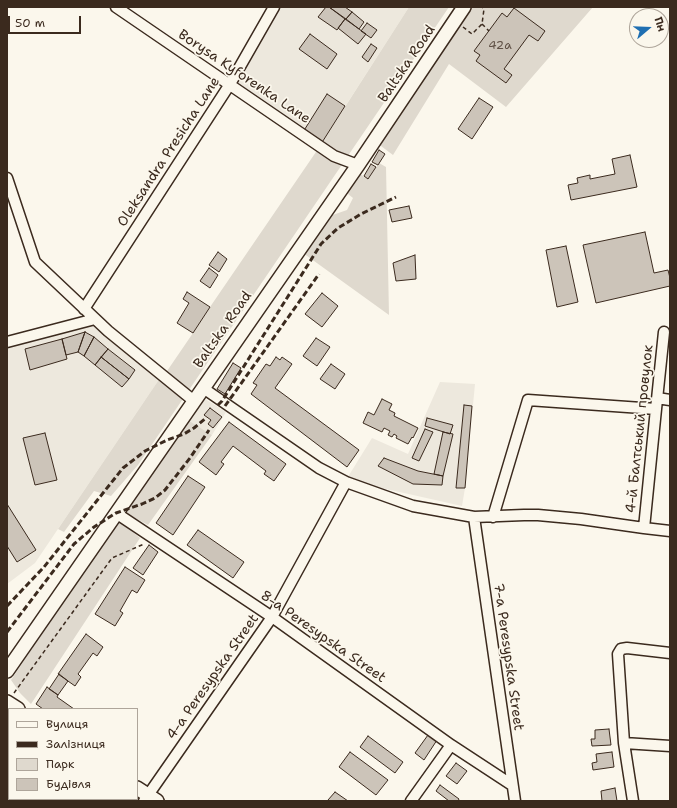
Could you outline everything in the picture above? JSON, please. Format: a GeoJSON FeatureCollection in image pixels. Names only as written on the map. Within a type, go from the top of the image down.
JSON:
{"type":"FeatureCollection","features":[{"type":"Feature","properties":{"kind":"main road","name":"Baltska Road"},"geometry":{"type":"LineString","coordinates":[[7,671],[358,165],[464,7]]}},
{"type":"Feature","properties":{"kind":"street","name":"Borysa Kyforenka Lane"},"geometry":{"type":"LineString","coordinates":[[116,7],[334,156],[358,165]]}},
{"type":"Feature","properties":{"kind":"street","name":"Oleksandra Presicha Lane"},"geometry":{"type":"LineString","coordinates":[[84,308],[230,84],[274,7]]}},
{"type":"Feature","properties":{"kind":"street"},"geometry":{"type":"LineString","coordinates":[[7,178],[35,262],[108,331],[194,401]]}},
{"type":"Feature","properties":{"kind":"street"},"geometry":{"type":"LineString","coordinates":[[7,342],[95,319]]}},
{"type":"Feature","properties":{"kind":"street","name":"4-й Балтський провулок"},"geometry":{"type":"LineString","coordinates":[[644,528],[664,332]]}},
{"type":"Feature","properties":{"kind":"street"},"geometry":{"type":"LineString","coordinates":[[203,388],[319,468],[346,482],[413,506],[474,517],[538,515],[581,519],[670,531]]}},
{"type":"Feature","properties":{"kind":"street"},"geometry":{"type":"LineString","coordinates":[[657,398],[670,400]]}},
{"type":"Feature","properties":{"kind":"street"},"geometry":{"type":"LineString","coordinates":[[493,517],[528,400],[656,409]]}},
{"type":"Feature","properties":{"kind":"street","name":"4-a Peresypska Street"},"geometry":{"type":"LineString","coordinates":[[146,796],[272,617],[346,482]]}},
{"type":"Feature","properties":{"kind":"street","name":"8-a Peresypska Street"},"geometry":{"type":"LineString","coordinates":[[116,513],[272,617],[451,745],[512,785]]}},
{"type":"Feature","properties":{"kind":"street","name":"7-a Peresypska Street"},"geometry":{"type":"LineString","coordinates":[[474,517],[514,801]]}},
{"type":"Feature","properties":{"kind":"street"},"geometry":{"type":"LineString","coordinates":[[633,801],[624,743],[618,654],[621,648],[670,653]]}},
{"type":"Feature","properties":{"kind":"street"},"geometry":{"type":"LineString","coordinates":[[624,743],[670,746]]}},
{"type":"Feature","properties":{"kind":"street"},"geometry":{"type":"LineString","coordinates":[[412,801],[451,745]]}},
{"type":"Feature","properties":{"kind":"path"},"geometry":{"type":"LineString","coordinates":[[455,22],[472,34],[482,24],[484,9],[482,7]]}},
{"type":"Feature","properties":{"kind":"path"},"geometry":{"type":"LineString","coordinates":[[482,24],[489,30]]}},
{"type":"Feature","properties":{"kind":"path"},"geometry":{"type":"LineString","coordinates":[[11,704],[112,558],[144,544],[150,536]]}},
{"type":"Feature","properties":{"kind":"shaded area"},"geometry":{"type":"Polygon","coordinates":[[[276,7],[409,7],[321,144],[232,83],[276,7]]]}},
{"type":"Feature","properties":{"kind":"shaded area"},"geometry":{"type":"Polygon","coordinates":[[[94,320],[162,375],[35,563],[7,584],[7,344],[94,320]]]}},
{"type":"Feature","properties":{"kind":"shaded area"},"geometry":{"type":"Polygon","coordinates":[[[440,382],[475,384],[462,506],[346,480],[372,438],[408,454],[440,382]]]}},
{"type":"Feature","properties":{"kind":"shaded area"},"geometry":{"type":"Polygon","coordinates":[[[202,397],[226,412],[212,435],[188,420],[202,397]]]}},
{"type":"Feature","properties":{"kind":"green space"},"geometry":{"type":"Polygon","coordinates":[[[409,7],[449,7],[138,465],[111,496],[94,491],[64,532],[58,529],[318,149],[409,7]]]}},
{"type":"Feature","properties":{"kind":"green space"},"geometry":{"type":"Polygon","coordinates":[[[471,7],[593,7],[506,107],[449,64],[393,155],[377,143],[471,7]]]}},
{"type":"Feature","properties":{"kind":"green space"},"geometry":{"type":"Polygon","coordinates":[[[379,163],[386,167],[389,315],[303,253],[327,217],[347,210],[353,198],[343,190],[355,171],[368,179],[379,163]]]}},
{"type":"Feature","properties":{"kind":"green space"},"geometry":{"type":"Polygon","coordinates":[[[188,420],[212,435],[148,525],[124,512],[188,420]]]}},
{"type":"Feature","properties":{"kind":"green space"},"geometry":{"type":"Polygon","coordinates":[[[118,520],[140,538],[31,704],[20,693],[11,680],[118,520]]]}},
{"type":"Feature","properties":{"kind":"building"},"geometry":{"type":"Polygon","coordinates":[[[326,7],[329,7],[345,19],[337,30],[318,17],[326,7]]]}},
{"type":"Feature","properties":{"kind":"building"},"geometry":{"type":"Polygon","coordinates":[[[329,7],[345,7],[352,12],[346,19],[329,7]]]}},
{"type":"Feature","properties":{"kind":"building"},"geometry":{"type":"Polygon","coordinates":[[[514,8],[545,31],[538,41],[529,35],[504,69],[512,75],[506,83],[476,61],[480,55],[474,51],[502,13],[507,17],[514,8]]]}},
{"type":"Feature","properties":{"kind":"building"},"geometry":{"type":"Polygon","coordinates":[[[352,12],[364,22],[359,29],[346,19],[352,12]]]}},
{"type":"Feature","properties":{"kind":"building"},"geometry":{"type":"Polygon","coordinates":[[[345,19],[366,34],[358,44],[338,28],[345,19]]]}},
{"type":"Feature","properties":{"kind":"building"},"geometry":{"type":"Polygon","coordinates":[[[367,23],[377,30],[371,38],[361,31],[367,23]]]}},
{"type":"Feature","properties":{"kind":"building"},"geometry":{"type":"Polygon","coordinates":[[[310,34],[337,54],[327,69],[299,49],[310,34]]]}},
{"type":"Feature","properties":{"kind":"building"},"geometry":{"type":"Polygon","coordinates":[[[371,44],[377,48],[368,62],[362,57],[371,44]]]}},
{"type":"Feature","properties":{"kind":"building"},"geometry":{"type":"Polygon","coordinates":[[[327,94],[345,106],[321,144],[303,132],[327,94]]]}},
{"type":"Feature","properties":{"kind":"building"},"geometry":{"type":"Polygon","coordinates":[[[479,98],[493,107],[472,139],[458,129],[479,98]]]}},
{"type":"Feature","properties":{"kind":"building"},"geometry":{"type":"Polygon","coordinates":[[[379,150],[385,154],[378,165],[372,162],[379,150]]]}},
{"type":"Feature","properties":{"kind":"building"},"geometry":{"type":"Polygon","coordinates":[[[630,155],[637,187],[571,200],[568,185],[578,183],[577,178],[590,175],[590,179],[615,174],[612,159],[630,155]]]}},
{"type":"Feature","properties":{"kind":"building"},"geometry":{"type":"Polygon","coordinates":[[[371,164],[376,167],[368,179],[364,176],[371,164]]]}},
{"type":"Feature","properties":{"kind":"building"},"geometry":{"type":"Polygon","coordinates":[[[409,206],[412,218],[392,222],[389,210],[409,206]]]}},
{"type":"Feature","properties":{"kind":"building"},"geometry":{"type":"Polygon","coordinates":[[[645,232],[654,273],[668,270],[670,286],[596,303],[583,245],[645,232]]]}},
{"type":"Feature","properties":{"kind":"building"},"geometry":{"type":"Polygon","coordinates":[[[566,246],[578,302],[557,307],[546,250],[566,246]]]}},
{"type":"Feature","properties":{"kind":"building"},"geometry":{"type":"Polygon","coordinates":[[[218,252],[227,259],[219,272],[209,265],[218,252]]]}},
{"type":"Feature","properties":{"kind":"building"},"geometry":{"type":"Polygon","coordinates":[[[415,255],[416,279],[396,281],[393,263],[415,255]]]}},
{"type":"Feature","properties":{"kind":"building"},"geometry":{"type":"Polygon","coordinates":[[[209,268],[218,275],[210,288],[200,281],[209,268]]]}},
{"type":"Feature","properties":{"kind":"building"},"geometry":{"type":"Polygon","coordinates":[[[187,292],[210,307],[193,333],[177,323],[189,303],[183,299],[187,292]]]}},
{"type":"Feature","properties":{"kind":"building"},"geometry":{"type":"Polygon","coordinates":[[[322,293],[338,306],[322,327],[305,314],[322,293]]]}},
{"type":"Feature","properties":{"kind":"building"},"geometry":{"type":"Polygon","coordinates":[[[85,332],[78,352],[66,355],[62,339],[85,332]]]}},
{"type":"Feature","properties":{"kind":"building"},"geometry":{"type":"Polygon","coordinates":[[[85,332],[94,337],[84,356],[78,352],[85,332]]]}},
{"type":"Feature","properties":{"kind":"building"},"geometry":{"type":"Polygon","coordinates":[[[94,337],[108,349],[95,365],[84,356],[94,337]]]}},
{"type":"Feature","properties":{"kind":"building"},"geometry":{"type":"Polygon","coordinates":[[[316,338],[330,347],[317,366],[303,356],[316,338]]]}},
{"type":"Feature","properties":{"kind":"building"},"geometry":{"type":"Polygon","coordinates":[[[62,339],[67,359],[30,370],[25,349],[62,339]]]}},
{"type":"Feature","properties":{"kind":"building"},"geometry":{"type":"Polygon","coordinates":[[[108,349],[135,370],[129,379],[101,357],[108,349]]]}},
{"type":"Feature","properties":{"kind":"building"},"geometry":{"type":"Polygon","coordinates":[[[101,357],[129,379],[122,387],[95,365],[101,357]]]}},
{"type":"Feature","properties":{"kind":"building"},"geometry":{"type":"Polygon","coordinates":[[[276,357],[280,360],[282,357],[292,364],[275,388],[359,450],[347,467],[251,394],[257,385],[253,383],[266,364],[270,366],[276,357]]]}},
{"type":"Feature","properties":{"kind":"building"},"geometry":{"type":"Polygon","coordinates":[[[233,363],[241,368],[225,394],[217,389],[233,363]]]}},
{"type":"Feature","properties":{"kind":"building"},"geometry":{"type":"Polygon","coordinates":[[[331,364],[345,374],[335,389],[320,379],[331,364]]]}},
{"type":"Feature","properties":{"kind":"building"},"geometry":{"type":"Polygon","coordinates":[[[382,399],[392,404],[389,410],[395,413],[394,416],[418,428],[408,444],[396,438],[397,436],[394,434],[392,437],[388,435],[390,431],[384,428],[382,432],[363,423],[368,412],[374,415],[382,399]]]}},
{"type":"Feature","properties":{"kind":"building"},"geometry":{"type":"Polygon","coordinates":[[[464,405],[472,406],[465,488],[456,488],[464,405]]]}},
{"type":"Feature","properties":{"kind":"building"},"geometry":{"type":"Polygon","coordinates":[[[210,408],[222,417],[213,428],[208,424],[211,420],[204,415],[210,408]]]}},
{"type":"Feature","properties":{"kind":"building"},"geometry":{"type":"Polygon","coordinates":[[[427,418],[453,425],[450,434],[425,426],[427,418]]]}},
{"type":"Feature","properties":{"kind":"building"},"geometry":{"type":"Polygon","coordinates":[[[229,422],[286,464],[274,481],[264,474],[266,471],[233,446],[221,462],[224,464],[216,475],[199,462],[229,422]]]}},
{"type":"Feature","properties":{"kind":"building"},"geometry":{"type":"Polygon","coordinates":[[[425,429],[433,432],[419,461],[412,458],[425,429]]]}},
{"type":"Feature","properties":{"kind":"building"},"geometry":{"type":"Polygon","coordinates":[[[443,432],[453,434],[443,476],[434,474],[443,432]]]}},
{"type":"Feature","properties":{"kind":"building"},"geometry":{"type":"Polygon","coordinates":[[[45,433],[57,480],[35,485],[23,438],[45,433]]]}},
{"type":"Feature","properties":{"kind":"building"},"geometry":{"type":"Polygon","coordinates":[[[384,458],[418,471],[443,476],[442,485],[413,484],[378,466],[384,458]]]}},
{"type":"Feature","properties":{"kind":"building"},"geometry":{"type":"Polygon","coordinates":[[[188,476],[205,487],[173,535],[156,523],[188,476]]]}},
{"type":"Feature","properties":{"kind":"building"},"geometry":{"type":"Polygon","coordinates":[[[7,504],[36,550],[17,562],[7,546],[7,504]]]}},
{"type":"Feature","properties":{"kind":"building"},"geometry":{"type":"Polygon","coordinates":[[[198,530],[244,562],[233,578],[187,545],[198,530]]]}},
{"type":"Feature","properties":{"kind":"building"},"geometry":{"type":"Polygon","coordinates":[[[149,545],[158,552],[143,575],[133,568],[149,545]]]}},
{"type":"Feature","properties":{"kind":"building"},"geometry":{"type":"Polygon","coordinates":[[[125,567],[145,580],[137,593],[132,590],[120,611],[123,613],[115,626],[95,614],[125,567]]]}},
{"type":"Feature","properties":{"kind":"building"},"geometry":{"type":"Polygon","coordinates":[[[86,634],[103,647],[97,656],[93,653],[78,674],[81,677],[75,686],[58,674],[86,634]]]}},
{"type":"Feature","properties":{"kind":"building"},"geometry":{"type":"Polygon","coordinates":[[[59,674],[68,681],[58,695],[49,689],[59,674]]]}},
{"type":"Feature","properties":{"kind":"building"},"geometry":{"type":"Polygon","coordinates":[[[47,687],[58,695],[57,697],[73,708],[42,708],[36,704],[47,687]]]}},
{"type":"Feature","properties":{"kind":"building"},"geometry":{"type":"Polygon","coordinates":[[[609,729],[611,745],[592,746],[591,739],[595,739],[595,730],[609,729]]]}},
{"type":"Feature","properties":{"kind":"building"},"geometry":{"type":"Polygon","coordinates":[[[428,735],[437,740],[424,760],[415,753],[428,735]]]}},
{"type":"Feature","properties":{"kind":"building"},"geometry":{"type":"Polygon","coordinates":[[[368,736],[403,762],[395,773],[360,747],[368,736]]]}},
{"type":"Feature","properties":{"kind":"building"},"geometry":{"type":"Polygon","coordinates":[[[350,752],[388,780],[376,795],[339,767],[350,752]]]}},
{"type":"Feature","properties":{"kind":"building"},"geometry":{"type":"Polygon","coordinates":[[[612,752],[614,767],[593,770],[592,763],[597,762],[596,754],[612,752]]]}},
{"type":"Feature","properties":{"kind":"building"},"geometry":{"type":"Polygon","coordinates":[[[456,763],[467,771],[457,784],[446,776],[456,763]]]}},
{"type":"Feature","properties":{"kind":"building"},"geometry":{"type":"Polygon","coordinates":[[[440,785],[459,799],[458,801],[449,801],[436,791],[440,785]]]}},
{"type":"Feature","properties":{"kind":"building"},"geometry":{"type":"Polygon","coordinates":[[[615,788],[617,801],[602,801],[601,791],[615,788]]]}},
{"type":"Feature","properties":{"kind":"building"},"geometry":{"type":"Polygon","coordinates":[[[335,792],[348,801],[329,801],[328,800],[335,792]]]}},
{"type":"Feature","properties":{"kind":"railway"},"geometry":{"type":"LineString","coordinates":[[218,405],[222,401],[321,244],[338,228],[361,214],[396,197]]}},
{"type":"Feature","properties":{"kind":"railway"},"geometry":{"type":"LineString","coordinates":[[225,406],[319,274]]}},
{"type":"Feature","properties":{"kind":"railway"},"geometry":{"type":"LineString","coordinates":[[7,606],[44,567],[123,468],[145,451],[167,440],[184,434],[206,418]]}},
{"type":"Feature","properties":{"kind":"railway"},"geometry":{"type":"LineString","coordinates":[[7,632],[74,544],[94,527],[116,513],[155,498],[165,490],[190,458],[209,430]]}}]}
